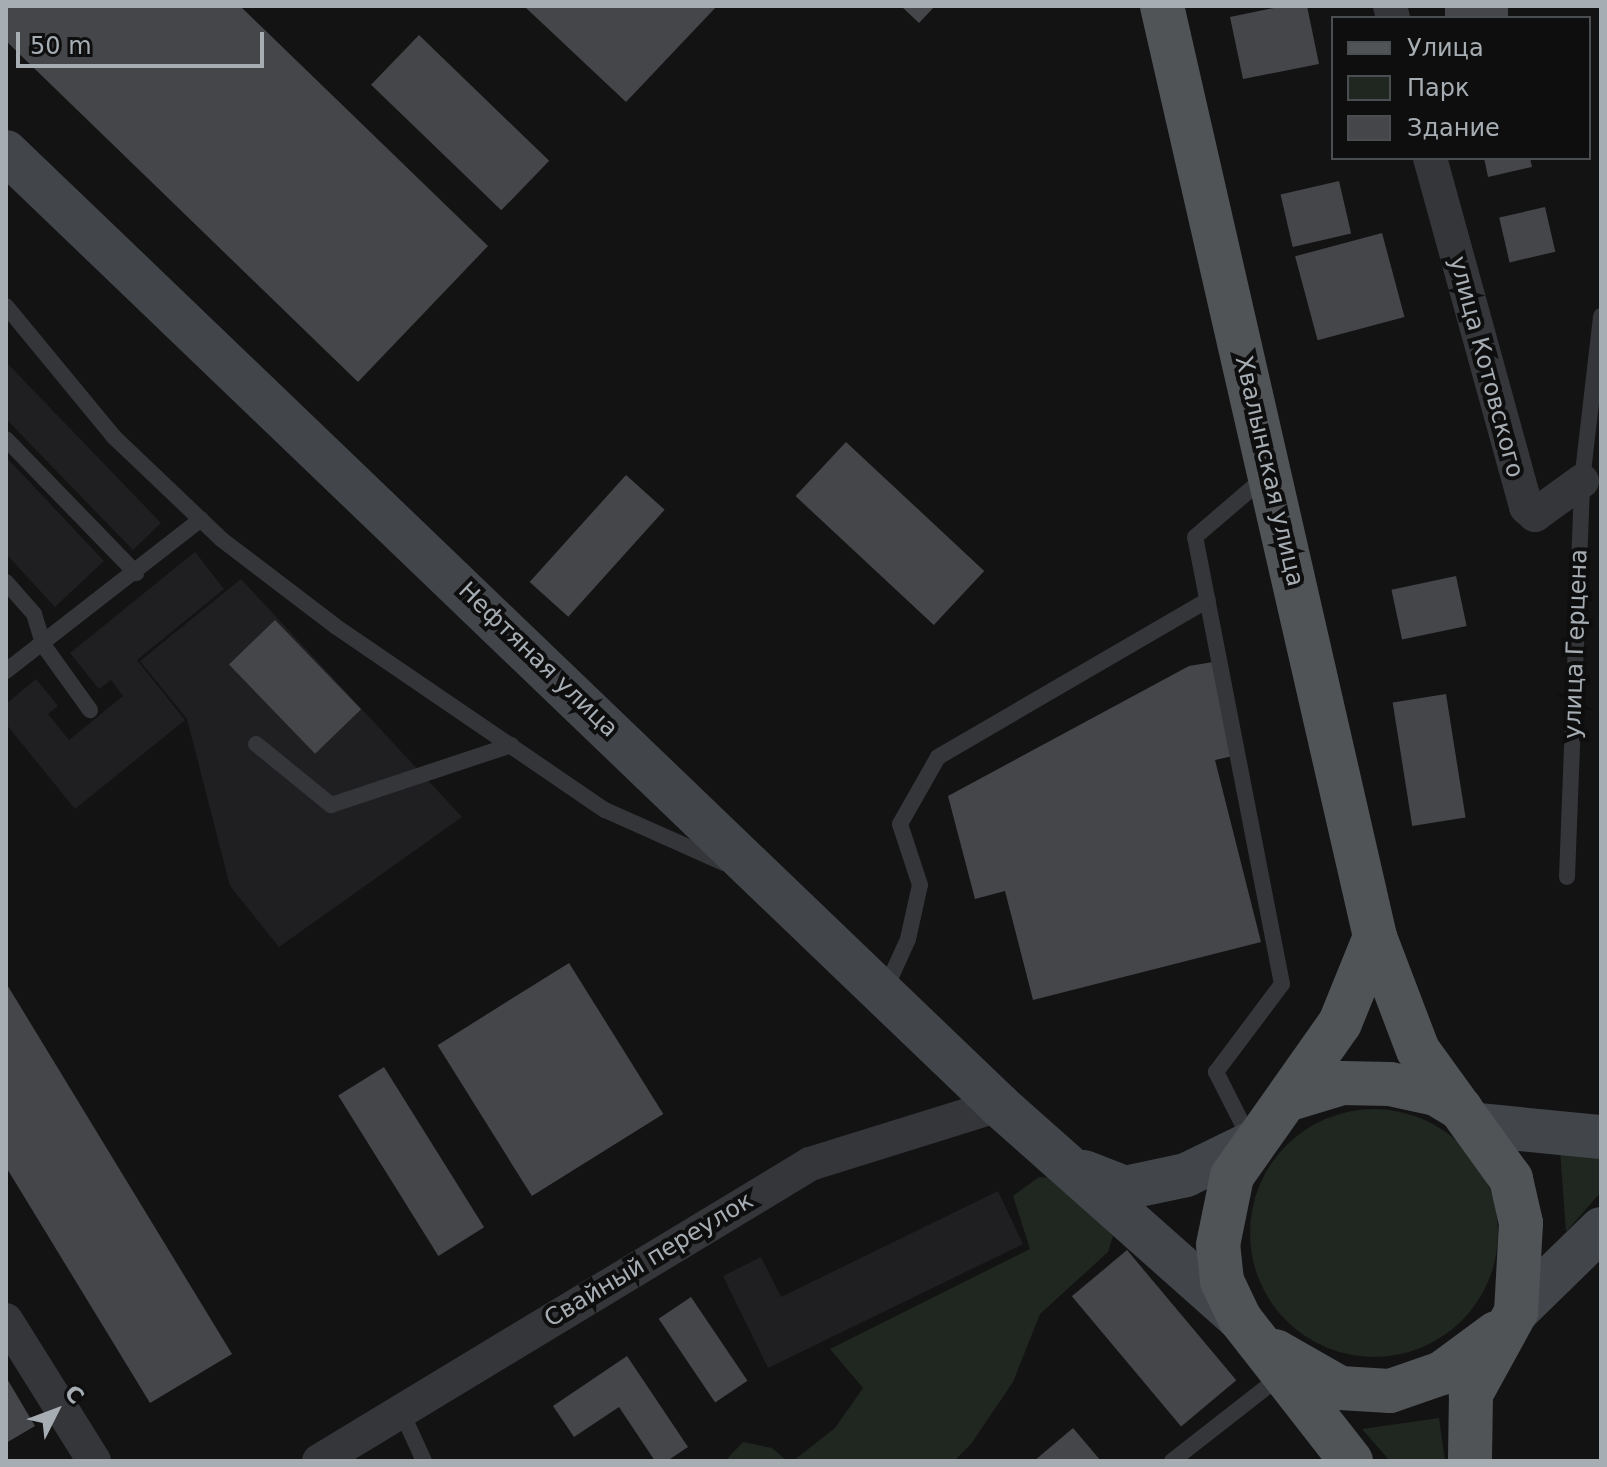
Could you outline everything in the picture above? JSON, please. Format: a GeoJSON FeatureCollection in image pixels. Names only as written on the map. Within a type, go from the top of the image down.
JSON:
{"type":"FeatureCollection","features":[{"type":"Feature","properties":{"kind":"main road","name":"Хвалынская улица"},"geometry":{"type":"LineString","coordinates":[[1162,6],[1375,937],[1418,1050],[1471,1118],[1511,1179],[1521,1223],[1510,1319]]}},
{"type":"Feature","properties":{"kind":"main road"},"geometry":{"type":"LineString","coordinates":[[1351,1461],[1261,1346],[1222,1281],[1218,1245],[1220,1212],[1252,1143],[1293,1098],[1340,1023],[1375,937]]}},
{"type":"Feature","properties":{"kind":"main road"},"geometry":{"type":"LineString","coordinates":[[1293,1098],[1342,1083],[1390,1084],[1436,1094],[1471,1118]]}},
{"type":"Feature","properties":{"kind":"main road"},"geometry":{"type":"LineString","coordinates":[[1261,1346],[1340,1388],[1390,1391],[1442,1373],[1510,1319]]}},
{"type":"Feature","properties":{"kind":"main road"},"geometry":{"type":"LineString","coordinates":[[1470,1461],[1471,1394],[1510,1319]]}},
{"type":"Feature","properties":{"kind":"street","name":"Нефтяная улица"},"geometry":{"type":"LineString","coordinates":[[6,152],[999,1105],[1071,1167],[1261,1346]]}},
{"type":"Feature","properties":{"kind":"street","name":"улица Котовского"},"geometry":{"type":"LineString","coordinates":[[1431,160],[1526,507],[1535,515],[1582,481]]}},
{"type":"Feature","properties":{"kind":"street","name":"Свайный переулок"},"geometry":{"type":"LineString","coordinates":[[319,1461],[403,1415],[617,1276],[810,1164],[999,1105]]}},
{"type":"Feature","properties":{"kind":"street"},"geometry":{"type":"LineString","coordinates":[[1471,1118],[1539,1136],[1601,1137]]}},
{"type":"Feature","properties":{"kind":"street"},"geometry":{"type":"LineString","coordinates":[[1071,1167],[1125,1188],[1186,1175],[1252,1143]]}},
{"type":"Feature","properties":{"kind":"street"},"geometry":{"type":"LineString","coordinates":[[1510,1319],[1601,1229]]}},
{"type":"Feature","properties":{"kind":"street"},"geometry":{"type":"LineString","coordinates":[[6,1320],[94,1461]]}},
{"type":"Feature","properties":{"kind":"lane"},"geometry":{"type":"LineString","coordinates":[[6,306],[114,437],[201,519],[335,626],[605,810],[768,882]]}},
{"type":"Feature","properties":{"kind":"lane","name":"улица Герцена"},"geometry":{"type":"LineString","coordinates":[[1567,877],[1582,481],[1601,316]]}},
{"type":"Feature","properties":{"kind":"lane"},"geometry":{"type":"LineString","coordinates":[[6,439],[136,573]]}},
{"type":"Feature","properties":{"kind":"lane"},"geometry":{"type":"LineString","coordinates":[[1252,1143],[1216,1072],[1282,984],[1195,537],[1269,474]]}},
{"type":"Feature","properties":{"kind":"lane"},"geometry":{"type":"LineString","coordinates":[[6,671],[44,646],[201,519]]}},
{"type":"Feature","properties":{"kind":"lane"},"geometry":{"type":"LineString","coordinates":[[6,582],[34,614],[44,646],[90,710]]}},
{"type":"Feature","properties":{"kind":"lane"},"geometry":{"type":"LineString","coordinates":[[883,994],[908,939],[920,885],[900,824],[938,757],[1208,600]]}},
{"type":"Feature","properties":{"kind":"lane"},"geometry":{"type":"LineString","coordinates":[[256,744],[331,805],[511,745]]}},
{"type":"Feature","properties":{"kind":"lane"},"geometry":{"type":"LineString","coordinates":[[1172,1461],[1261,1346]]}},
{"type":"Feature","properties":{"kind":"lane"},"geometry":{"type":"LineString","coordinates":[[403,1415],[424,1461]]}},
{"type":"Feature","properties":{"kind":"shaded area"},"geometry":{"type":"Polygon","coordinates":[[[6,362],[161,523],[133,550],[6,419],[6,362]]]}},
{"type":"Feature","properties":{"kind":"shaded area"},"geometry":{"type":"Polygon","coordinates":[[[6,457],[104,561],[55,607],[6,554],[6,457]]]}},
{"type":"Feature","properties":{"kind":"shaded area"},"geometry":{"type":"Polygon","coordinates":[[[195,552],[224,589],[137,660],[185,720],[75,809],[6,724],[6,704],[36,679],[58,706],[48,714],[69,740],[123,696],[111,680],[99,689],[70,653],[195,552]]]}},
{"type":"Feature","properties":{"kind":"shaded area"},"geometry":{"type":"Polygon","coordinates":[[[241,579],[462,817],[279,947],[230,886],[187,719],[140,661],[241,579]]]}},
{"type":"Feature","properties":{"kind":"shaded area"},"geometry":{"type":"Polygon","coordinates":[[[998,1191],[1023,1244],[768,1368],[723,1276],[761,1257],[781,1297],[998,1191]]]}},
{"type":"Feature","properties":{"kind":"green space"},"geometry":{"type":"Polygon","coordinates":[[[1374,1109],[1398,1111],[1421,1118],[1462,1145],[1489,1186],[1496,1209],[1496,1257],[1489,1280],[1462,1321],[1421,1348],[1398,1355],[1374,1357],[1350,1355],[1327,1348],[1286,1321],[1259,1280],[1252,1257],[1250,1233],[1252,1209],[1259,1186],[1286,1145],[1327,1118],[1350,1111],[1374,1109]]]}},
{"type":"Feature","properties":{"kind":"green space"},"geometry":{"type":"Polygon","coordinates":[[[1560,1150],[1601,1150],[1601,1192],[1566,1232],[1560,1150]]]}},
{"type":"Feature","properties":{"kind":"green space"},"geometry":{"type":"Polygon","coordinates":[[[1039,1177],[1054,1178],[1113,1236],[1108,1252],[1040,1314],[1013,1382],[971,1444],[954,1461],[793,1461],[835,1428],[863,1388],[830,1349],[1030,1249],[1013,1196],[1039,1177]]]}},
{"type":"Feature","properties":{"kind":"green space"},"geometry":{"type":"Polygon","coordinates":[[[1439,1418],[1445,1461],[1390,1461],[1362,1429],[1439,1418]]]}},
{"type":"Feature","properties":{"kind":"green space"},"geometry":{"type":"Polygon","coordinates":[[[743,1442],[772,1448],[787,1461],[725,1461],[743,1442]]]}},
{"type":"Feature","properties":{"kind":"building"},"geometry":{"type":"Polygon","coordinates":[[[6,6],[240,6],[488,246],[358,382],[6,41],[6,6]]]}},
{"type":"Feature","properties":{"kind":"building"},"geometry":{"type":"Polygon","coordinates":[[[524,6],[717,6],[626,102],[524,6]]]}},
{"type":"Feature","properties":{"kind":"building"},"geometry":{"type":"Polygon","coordinates":[[[901,6],[935,6],[919,23],[901,6]]]}},
{"type":"Feature","properties":{"kind":"building"},"geometry":{"type":"Polygon","coordinates":[[[1283,6],[1307,6],[1319,64],[1243,79],[1230,17],[1283,6]]]}},
{"type":"Feature","properties":{"kind":"building"},"geometry":{"type":"Polygon","coordinates":[[[1445,6],[1508,6],[1508,16],[1445,16],[1445,6]]]}},
{"type":"Feature","properties":{"kind":"building"},"geometry":{"type":"Polygon","coordinates":[[[419,35],[549,161],[501,210],[371,85],[419,35]]]}},
{"type":"Feature","properties":{"kind":"building"},"geometry":{"type":"Polygon","coordinates":[[[1484,160],[1530,160],[1532,167],[1488,177],[1484,160]]]}},
{"type":"Feature","properties":{"kind":"building"},"geometry":{"type":"Polygon","coordinates":[[[1339,181],[1351,234],[1293,247],[1281,194],[1339,181]]]}},
{"type":"Feature","properties":{"kind":"building"},"geometry":{"type":"Polygon","coordinates":[[[1545,207],[1555,252],[1510,262],[1499,218],[1545,207]]]}},
{"type":"Feature","properties":{"kind":"building"},"geometry":{"type":"Polygon","coordinates":[[[1382,233],[1405,317],[1318,340],[1295,256],[1382,233]]]}},
{"type":"Feature","properties":{"kind":"building"},"geometry":{"type":"Polygon","coordinates":[[[846,442],[984,571],[934,625],[796,496],[846,442]]]}},
{"type":"Feature","properties":{"kind":"building"},"geometry":{"type":"Polygon","coordinates":[[[626,475],[665,510],[568,617],[530,582],[626,475]]]}},
{"type":"Feature","properties":{"kind":"building"},"geometry":{"type":"Polygon","coordinates":[[[1456,576],[1467,626],[1402,640],[1391,590],[1456,576]]]}},
{"type":"Feature","properties":{"kind":"building"},"geometry":{"type":"Polygon","coordinates":[[[275,620],[361,709],[315,754],[229,664],[275,620]]]}},
{"type":"Feature","properties":{"kind":"building"},"geometry":{"type":"Polygon","coordinates":[[[1213,662],[1233,756],[1215,760],[1261,942],[1033,1000],[1005,891],[975,899],[948,796],[1189,666],[1213,662]]]}},
{"type":"Feature","properties":{"kind":"building"},"geometry":{"type":"Polygon","coordinates":[[[1446,694],[1466,817],[1412,826],[1393,702],[1446,694]]]}},
{"type":"Feature","properties":{"kind":"building"},"geometry":{"type":"Polygon","coordinates":[[[569,963],[663,1114],[532,1196],[438,1045],[569,963]]]}},
{"type":"Feature","properties":{"kind":"building"},"geometry":{"type":"Polygon","coordinates":[[[6,983],[232,1354],[150,1403],[6,1167],[6,983]]]}},
{"type":"Feature","properties":{"kind":"building"},"geometry":{"type":"Polygon","coordinates":[[[384,1067],[484,1227],[438,1256],[338,1096],[384,1067]]]}},
{"type":"Feature","properties":{"kind":"building"},"geometry":{"type":"Polygon","coordinates":[[[1127,1250],[1236,1380],[1181,1427],[1072,1296],[1127,1250]]]}},
{"type":"Feature","properties":{"kind":"building"},"geometry":{"type":"Polygon","coordinates":[[[691,1297],[747,1381],[715,1403],[659,1319],[691,1297]]]}},
{"type":"Feature","properties":{"kind":"building"},"geometry":{"type":"Polygon","coordinates":[[[627,1356],[688,1447],[667,1461],[655,1461],[619,1407],[574,1437],[553,1406],[627,1356]]]}},
{"type":"Feature","properties":{"kind":"building"},"geometry":{"type":"Polygon","coordinates":[[[6,1377],[35,1426],[6,1443],[6,1377]]]}},
{"type":"Feature","properties":{"kind":"building"},"geometry":{"type":"Polygon","coordinates":[[[1073,1428],[1101,1461],[1034,1461],[1073,1428]]]}}]}
